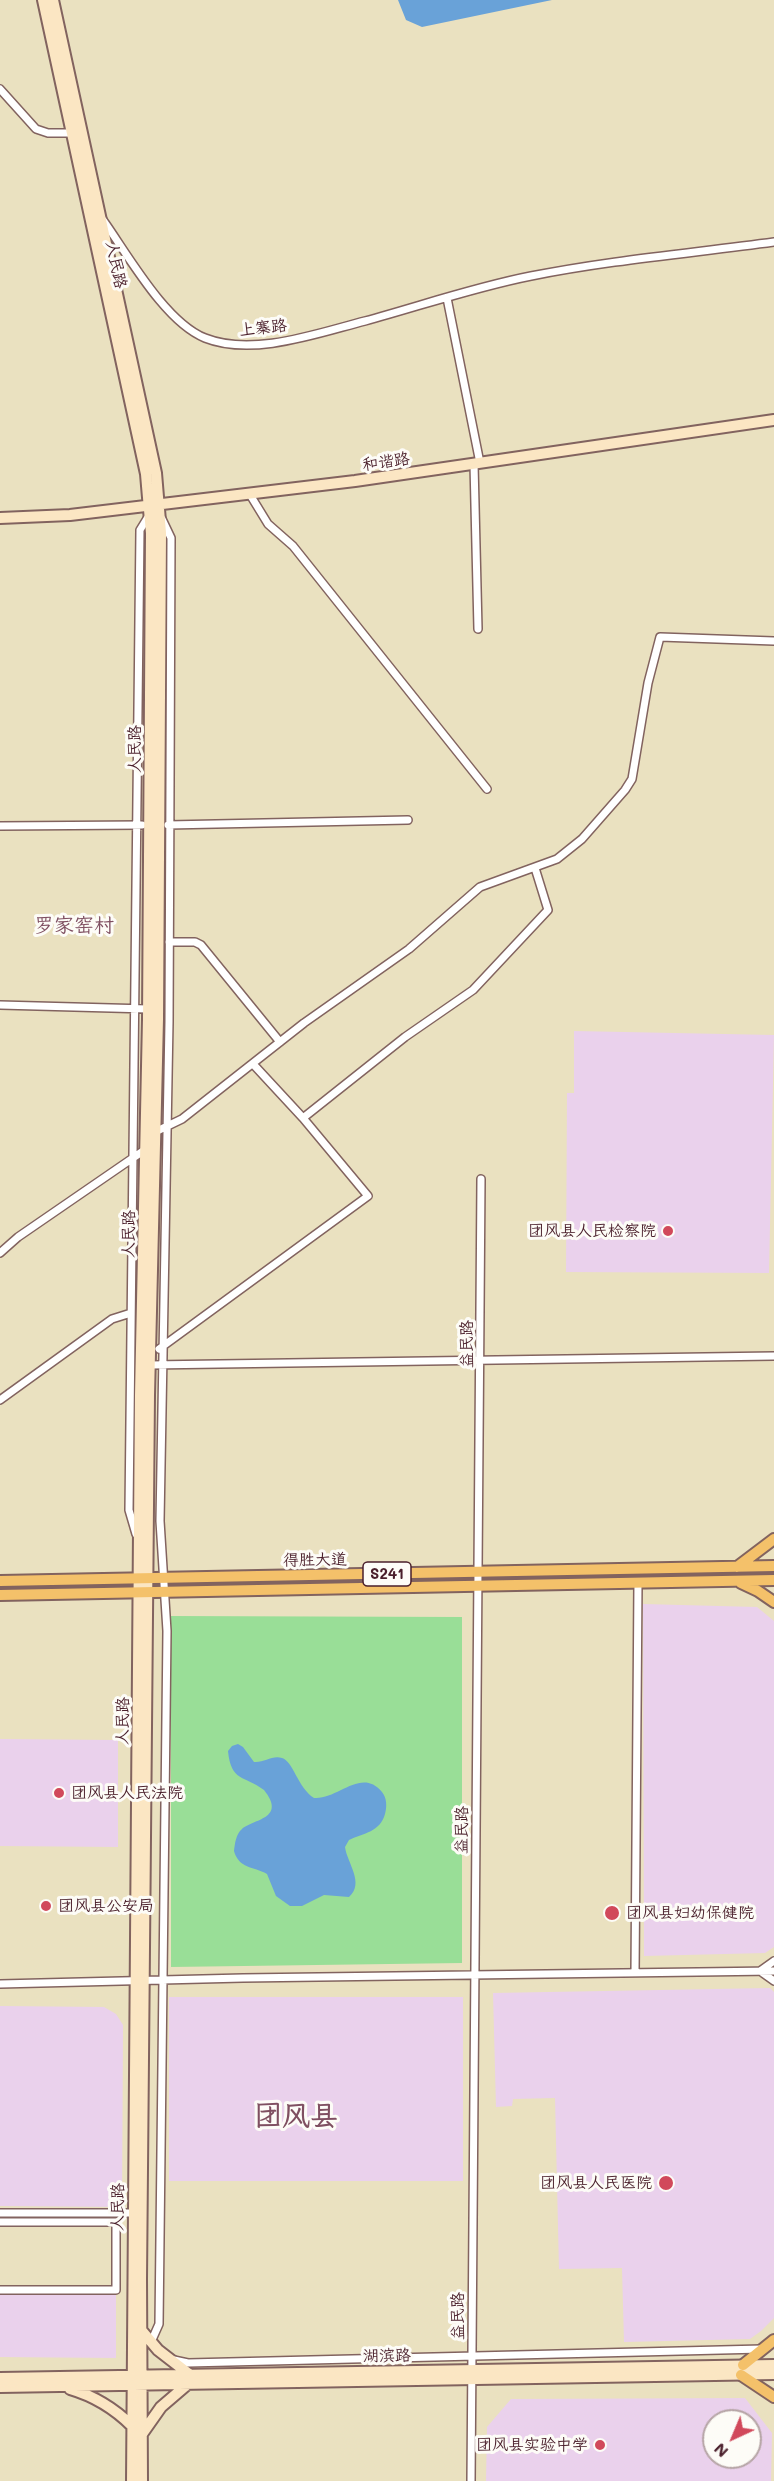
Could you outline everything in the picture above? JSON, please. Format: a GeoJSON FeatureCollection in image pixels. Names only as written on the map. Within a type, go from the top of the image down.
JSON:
{"type":"FeatureCollection","features":[{"type":"Feature","properties":{"kind":"main road"},"geometry":{"type":"LineString","coordinates":[[737,1567],[774,1539]]}},
{"type":"Feature","properties":{"kind":"main road","name":"得胜大道"},"geometry":{"type":"LineString","coordinates":[[0,1581],[774,1566]]}},
{"type":"Feature","properties":{"kind":"main road","name":"得胜大道"},"geometry":{"type":"LineString","coordinates":[[0,1594],[774,1580]]}},
{"type":"Feature","properties":{"kind":"main road"},"geometry":{"type":"LineString","coordinates":[[732,1581],[750,1586],[774,1602]]}},
{"type":"Feature","properties":{"kind":"main road"},"geometry":{"type":"LineString","coordinates":[[774,2340],[742,2370],[774,2397]]}},
{"type":"Feature","properties":{"kind":"street","name":"人民路"},"geometry":{"type":"LineString","coordinates":[[43,0],[154,509]]}},
{"type":"Feature","properties":{"kind":"street","name":"人民路"},"geometry":{"type":"LineString","coordinates":[[52,0],[156,473],[154,509],[159,825],[154,1362],[144,1578],[140,1981],[141,2331],[132,2426],[132,2481]]}},
{"type":"Feature","properties":{"kind":"street"},"geometry":{"type":"LineString","coordinates":[[0,89],[36,129],[48,133],[72,133]]}},
{"type":"Feature","properties":{"kind":"street","name":"上寨路"},"geometry":{"type":"LineString","coordinates":[[100,215],[172,315],[187,328],[214,341],[246,345],[312,335],[506,281],[554,271],[774,242]]}},
{"type":"Feature","properties":{"kind":"street"},"geometry":{"type":"LineString","coordinates":[[447,298],[477,464],[478,629]]}},
{"type":"Feature","properties":{"kind":"street","name":"和谐路"},"geometry":{"type":"LineString","coordinates":[[0,518],[154,509],[249,493],[355,481],[774,420]]}},
{"type":"Feature","properties":{"kind":"street"},"geometry":{"type":"LineString","coordinates":[[249,493],[268,525],[293,546],[487,789]]}},
{"type":"Feature","properties":{"kind":"street"},"geometry":{"type":"LineString","coordinates":[[139,1545],[129,1510],[140,530],[154,509]]}},
{"type":"Feature","properties":{"kind":"street"},"geometry":{"type":"LineString","coordinates":[[155,1132],[182,1119],[280,1042],[409,949],[480,887],[557,859],[582,839],[632,779],[648,682],[660,637],[774,641]]}},
{"type":"Feature","properties":{"kind":"street"},"geometry":{"type":"LineString","coordinates":[[0,826],[408,820]]}},
{"type":"Feature","properties":{"kind":"street","name":"人民路"},"geometry":{"type":"LineString","coordinates":[[144,1578],[139,1545],[148,1009],[159,825]]}},
{"type":"Feature","properties":{"kind":"street"},"geometry":{"type":"LineString","coordinates":[[154,1362],[162,1348],[169,942],[159,825]]}},
{"type":"Feature","properties":{"kind":"street"},"geometry":{"type":"LineString","coordinates":[[303,1118],[405,1037],[481,983],[548,910],[535,868]]}},
{"type":"Feature","properties":{"kind":"street"},"geometry":{"type":"LineString","coordinates":[[169,942],[195,942],[201,945],[280,1042]]}},
{"type":"Feature","properties":{"kind":"street"},"geometry":{"type":"LineString","coordinates":[[0,1005],[148,1009]]}},
{"type":"Feature","properties":{"kind":"street"},"geometry":{"type":"LineString","coordinates":[[151,2342],[159,2324],[167,1643],[154,1362],[162,1348],[368,1196],[303,1118],[253,1064]]}},
{"type":"Feature","properties":{"kind":"street"},"geometry":{"type":"LineString","coordinates":[[0,1253],[18,1237],[146,1149]]}},
{"type":"Feature","properties":{"kind":"street","name":"益民路"},"geometry":{"type":"LineString","coordinates":[[471,2481],[481,1179]]}},
{"type":"Feature","properties":{"kind":"street"},"geometry":{"type":"LineString","coordinates":[[0,1400],[112,1319],[132,1313]]}},
{"type":"Feature","properties":{"kind":"street"},"geometry":{"type":"LineString","coordinates":[[154,1362],[774,1356]]}},
{"type":"Feature","properties":{"kind":"street"},"geometry":{"type":"LineString","coordinates":[[635,1972],[638,1582]]}},
{"type":"Feature","properties":{"kind":"street"},"geometry":{"type":"LineString","coordinates":[[760,1971],[774,1961]]}},
{"type":"Feature","properties":{"kind":"street"},"geometry":{"type":"LineString","coordinates":[[760,1971],[774,1981]]}},
{"type":"Feature","properties":{"kind":"street"},"geometry":{"type":"LineString","coordinates":[[0,1984],[774,1971]]}},
{"type":"Feature","properties":{"kind":"street","name":"人民路"},"geometry":{"type":"LineString","coordinates":[[140,1981],[133,2213],[142,2481]]}},
{"type":"Feature","properties":{"kind":"street"},"geometry":{"type":"LineString","coordinates":[[0,2213],[133,2213]]}},
{"type":"Feature","properties":{"kind":"street"},"geometry":{"type":"LineString","coordinates":[[0,2222],[116,2222],[116,2290],[0,2290]]}},
{"type":"Feature","properties":{"kind":"street"},"geometry":{"type":"LineString","coordinates":[[141,2331],[189,2378],[161,2407],[142,2434]]}},
{"type":"Feature","properties":{"kind":"street"},"geometry":{"type":"LineString","coordinates":[[168,2359],[188,2363],[765,2349]]}},
{"type":"Feature","properties":{"kind":"street","name":"湖滨路"},"geometry":{"type":"LineString","coordinates":[[0,2387],[189,2378],[742,2370],[774,2365]]}},
{"type":"Feature","properties":{"kind":"street","name":"湖滨路"},"geometry":{"type":"LineString","coordinates":[[742,2370],[774,2374]]}},
{"type":"Feature","properties":{"kind":"street","name":"湖滨路"},"geometry":{"type":"LineString","coordinates":[[0,2378],[137,2380]]}},
{"type":"Feature","properties":{"kind":"street"},"geometry":{"type":"LineString","coordinates":[[58,2386],[79,2391],[99,2400],[132,2426]]}},
{"type":"Feature","properties":{"kind":"shaded area"},"geometry":{"type":"Polygon","coordinates":[[[574,1031],[774,1035],[769,1273],[566,1272],[567,1093],[574,1093],[574,1031]]]}},
{"type":"Feature","properties":{"kind":"shaded area"},"geometry":{"type":"Polygon","coordinates":[[[643,1604],[757,1607],[774,1621],[774,1947],[765,1953],[644,1956],[643,1604]]]}},
{"type":"Feature","properties":{"kind":"shaded area","name":"团风县人民法院"},"geometry":{"type":"Polygon","coordinates":[[[0,1739],[118,1740],[118,1847],[0,1846],[0,1739]]]}},
{"type":"Feature","properties":{"kind":"shaded area","name":"团风县人民医院"},"geometry":{"type":"Polygon","coordinates":[[[770,1988],[774,1992],[774,2318],[750,2339],[624,2342],[622,2268],[559,2269],[555,2098],[513,2099],[512,2106],[496,2107],[493,1993],[770,1988]]]}},
{"type":"Feature","properties":{"kind":"shaded area"},"geometry":{"type":"Polygon","coordinates":[[[169,1997],[463,1997],[463,2181],[169,2181],[169,1997]]]}},
{"type":"Feature","properties":{"kind":"shaded area"},"geometry":{"type":"Polygon","coordinates":[[[0,2006],[104,2007],[116,2014],[123,2025],[122,2207],[0,2206],[0,2006]]]}},
{"type":"Feature","properties":{"kind":"shaded area"},"geometry":{"type":"Polygon","coordinates":[[[0,2290],[116,2290],[116,2358],[0,2357],[0,2290]]]}},
{"type":"Feature","properties":{"kind":"shaded area","name":"团风县实验中学"},"geometry":{"type":"Polygon","coordinates":[[[745,2398],[753,2409],[702,2409],[702,2469],[762,2469],[762,2420],[772,2433],[771,2481],[486,2481],[487,2427],[511,2399],[745,2398]]]}},
{"type":"Feature","properties":{"kind":"green space"},"geometry":{"type":"Polygon","coordinates":[[[171,1616],[462,1617],[462,1963],[171,1967],[171,1616]]]}},
{"type":"Feature","properties":{"kind":"water"},"geometry":{"type":"Polygon","coordinates":[[[398,0],[552,0],[422,27],[406,20],[398,0]]]}},
{"type":"Feature","properties":{"kind":"water"},"geometry":{"type":"Polygon","coordinates":[[[238,1744],[254,1762],[275,1757],[286,1760],[308,1794],[314,1798],[332,1794],[358,1783],[374,1785],[382,1792],[386,1806],[383,1820],[371,1831],[349,1840],[345,1847],[355,1879],[354,1891],[349,1897],[324,1895],[302,1906],[290,1906],[276,1896],[267,1874],[243,1864],[236,1857],[234,1851],[238,1833],[266,1817],[272,1807],[264,1790],[235,1773],[232,1768],[228,1751],[232,1746],[238,1744]]]}},
{"type":"Feature","properties":{"kind":"place","name":"团风县人民检察院"},"geometry":{"type":"Point","coordinates":[668,1231]}},
{"type":"Feature","properties":{"kind":"place","name":"团风县人民法院"},"geometry":{"type":"Point","coordinates":[59,1793]}},
{"type":"Feature","properties":{"kind":"place","name":"团风县公安局"},"geometry":{"type":"Point","coordinates":[46,1906]}},
{"type":"Feature","properties":{"kind":"place","name":"团风县妇幼保健院"},"geometry":{"type":"Point","coordinates":[612,1913]}},
{"type":"Feature","properties":{"kind":"place","name":"团风县人民医院"},"geometry":{"type":"Point","coordinates":[666,2183]}},
{"type":"Feature","properties":{"kind":"place","name":"团风县实验中学"},"geometry":{"type":"Point","coordinates":[600,2445]}},
{"type":"Feature","properties":{"kind":"district","name":"罗家窑村"},"geometry":{"type":"Point","coordinates":[74,926]}},
{"type":"Feature","properties":{"kind":"district","name":"团风县"},"geometry":{"type":"Point","coordinates":[296,2116]}}]}
